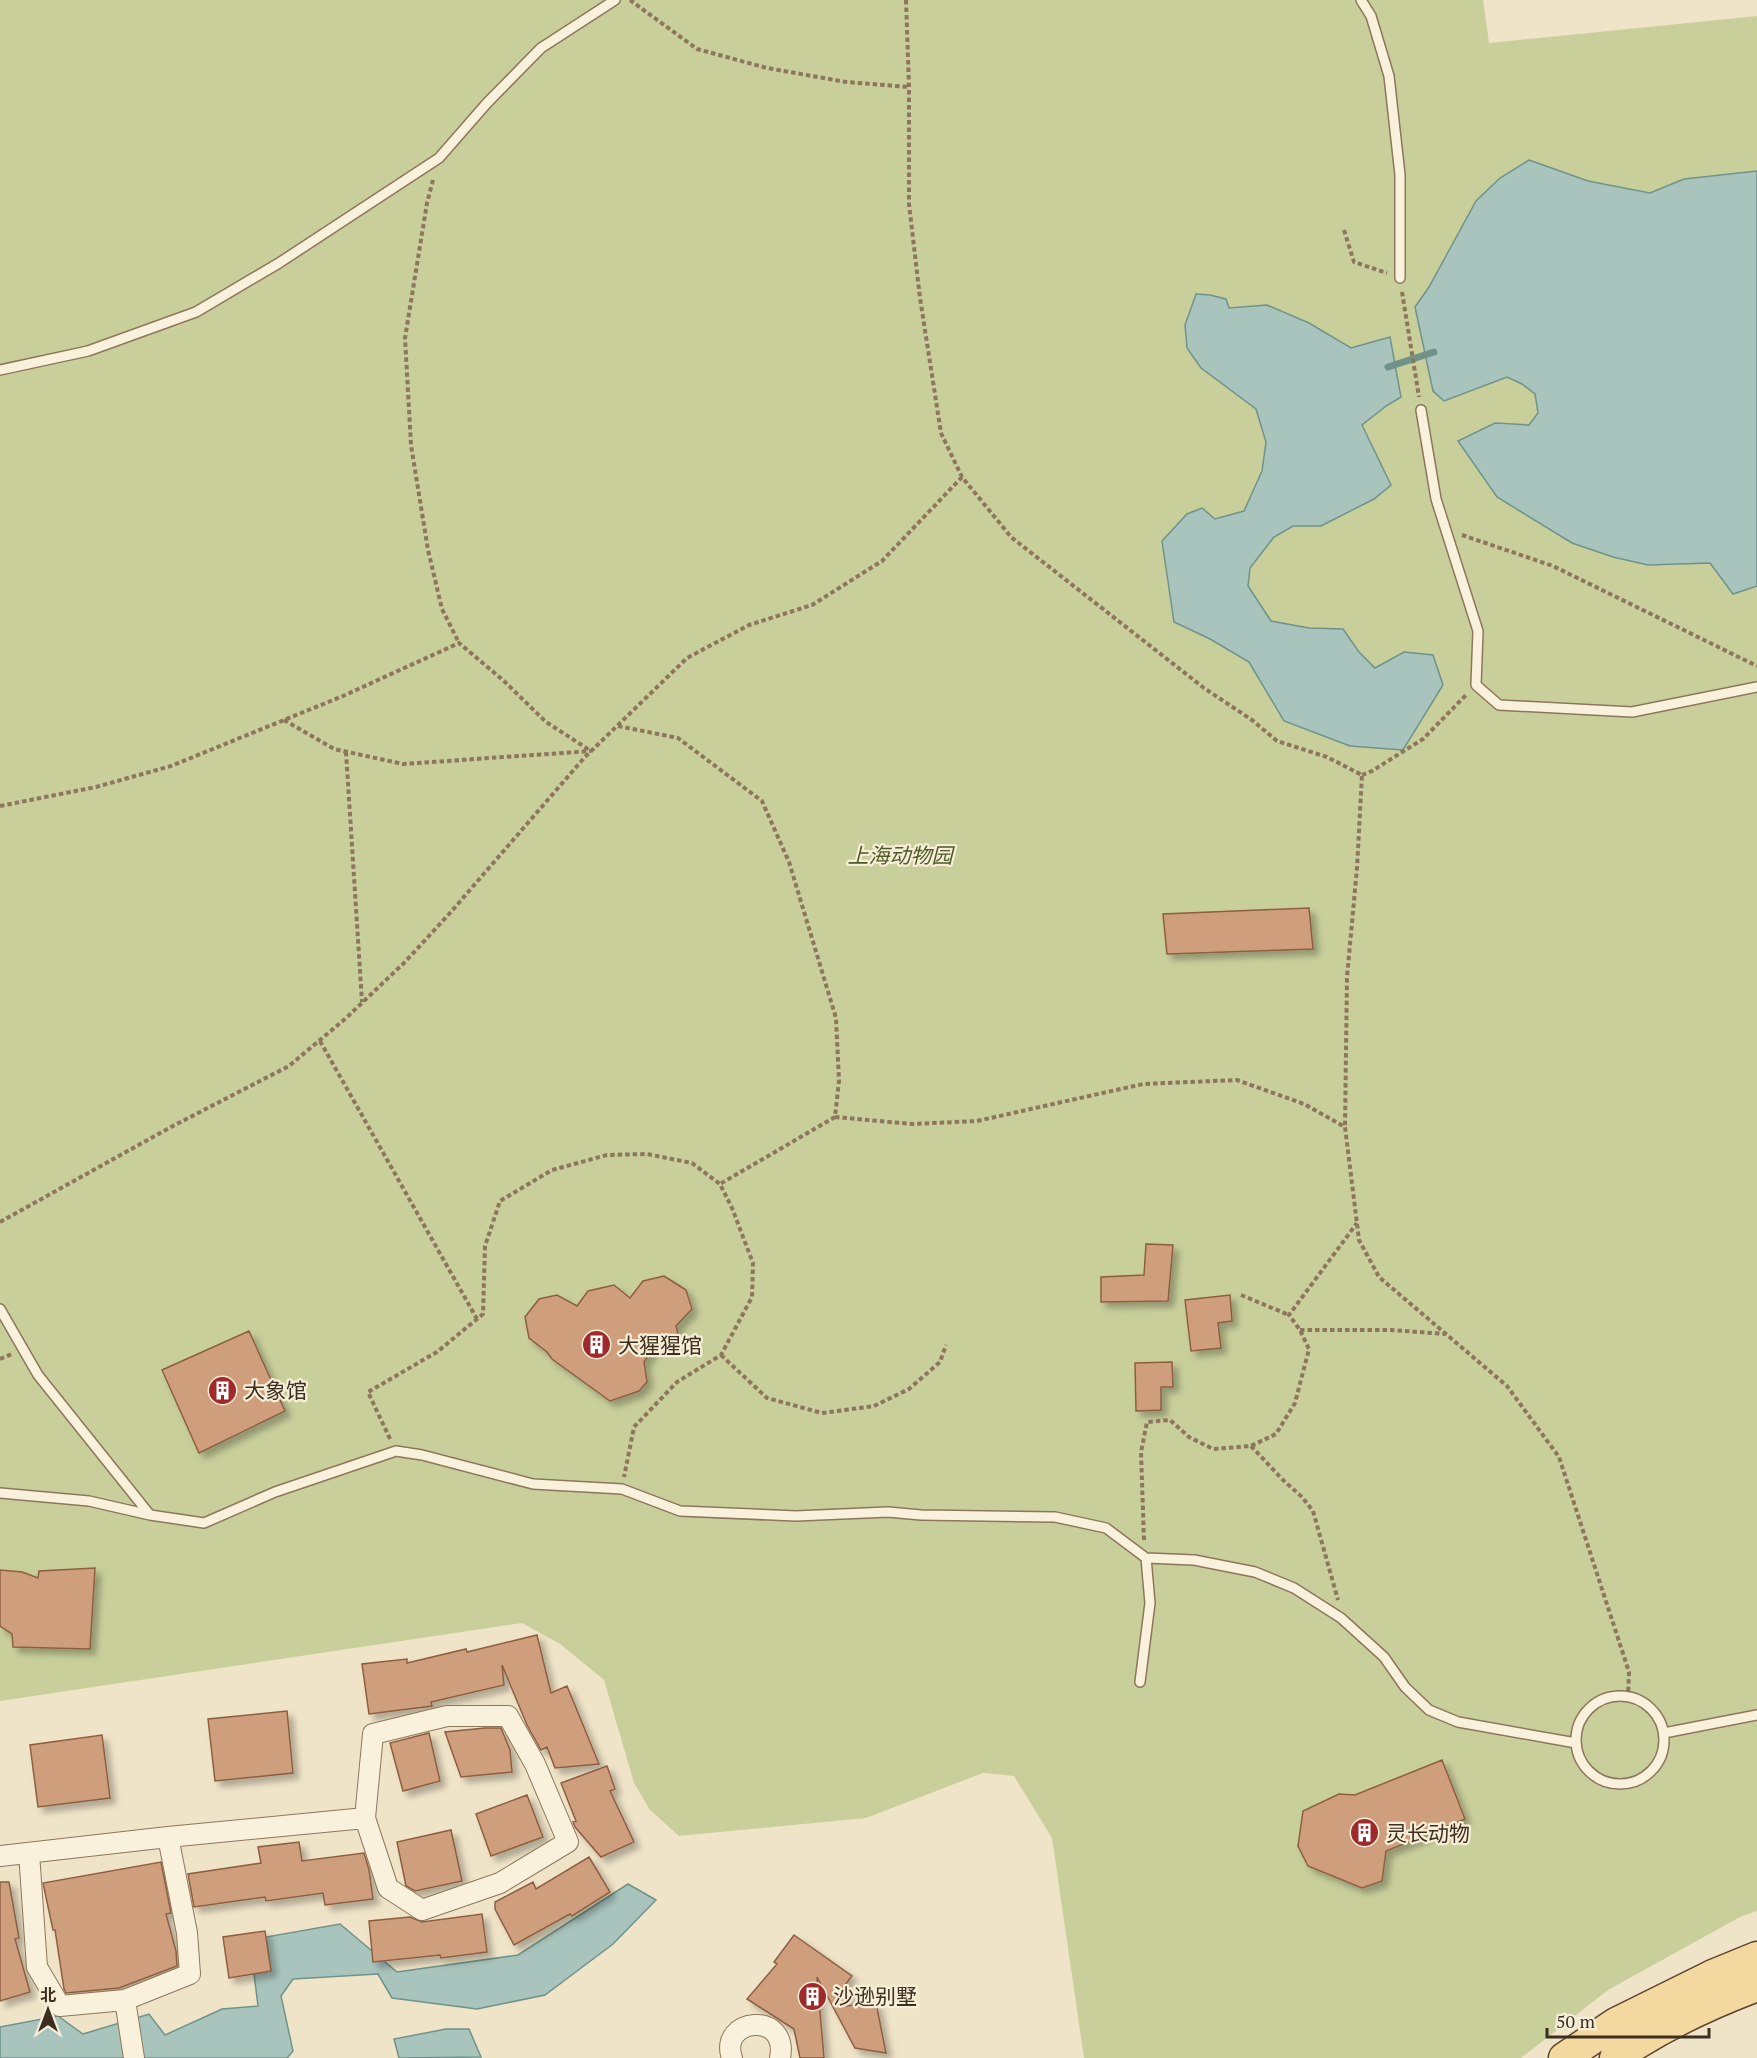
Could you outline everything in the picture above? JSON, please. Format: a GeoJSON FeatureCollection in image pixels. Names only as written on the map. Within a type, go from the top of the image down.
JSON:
{"type":"FeatureCollection","features":[{"type":"Feature","properties":{"kind":"main road"},"geometry":{"type":"LineString","coordinates":[[1564,2058],[1616,2023],[1713,1975],[1757,1957]]}},
{"type":"Feature","properties":{"kind":"main road"},"geometry":{"type":"LineString","coordinates":[[1615,2058],[1633,2046],[1716,2003],[1757,1986]]}},
{"type":"Feature","properties":{"kind":"street"},"geometry":{"type":"LineString","coordinates":[[447,1716],[508,1716],[536,1764],[568,1842],[500,1883],[422,1910],[388,1888],[364,1818],[373,1734],[447,1716]]}},
{"type":"Feature","properties":{"kind":"street"},"geometry":{"type":"LineString","coordinates":[[0,1856],[364,1818]]}},
{"type":"Feature","properties":{"kind":"street"},"geometry":{"type":"LineString","coordinates":[[29,1853],[37,1967],[60,2006],[125,2000],[190,1974],[187,1933],[168,1837]]}},
{"type":"Feature","properties":{"kind":"street"},"geometry":{"type":"LineString","coordinates":[[125,2000],[134,2058]]}},
{"type":"Feature","properties":{"kind":"street"},"geometry":{"type":"LineString","coordinates":[[732,2058],[730,2044],[734,2036],[739,2030],[755,2024],[764,2025],[777,2035],[781,2043],[780,2058]]}},
{"type":"Feature","properties":{"kind":"lane"},"geometry":{"type":"LineString","coordinates":[[0,370],[88,351],[196,312],[279,263],[439,158],[487,103],[541,48],[615,0]]}},
{"type":"Feature","properties":{"kind":"lane"},"geometry":{"type":"LineString","coordinates":[[1361,0],[1371,16],[1389,76],[1400,175],[1400,278]]}},
{"type":"Feature","properties":{"kind":"lane"},"geometry":{"type":"LineString","coordinates":[[1421,410],[1436,499],[1478,632],[1476,685],[1498,705],[1632,712],[1757,687]]}},
{"type":"Feature","properties":{"kind":"lane"},"geometry":{"type":"LineString","coordinates":[[0,1309],[38,1375],[150,1515]]}},
{"type":"Feature","properties":{"kind":"lane"},"geometry":{"type":"LineString","coordinates":[[0,1493],[89,1501],[150,1515],[204,1523],[275,1492],[396,1451],[422,1455],[533,1484],[622,1489],[680,1511],[796,1516],[888,1512],[921,1515],[1055,1517],[1106,1528],[1146,1558],[1194,1560],[1255,1572],[1294,1588],[1341,1618],[1384,1657],[1405,1687],[1429,1710],[1458,1722],[1576,1743]]}},
{"type":"Feature","properties":{"kind":"lane"},"geometry":{"type":"LineString","coordinates":[[1140,1682],[1150,1603],[1146,1558]]}},
{"type":"Feature","properties":{"kind":"lane"},"geometry":{"type":"LineString","coordinates":[[1616,1696],[1639,1700],[1656,1715],[1664,1733],[1660,1759],[1653,1768],[1635,1781],[1623,1784],[1612,1783],[1591,1773],[1584,1765],[1576,1743],[1580,1721],[1595,1704],[1616,1696]]}},
{"type":"Feature","properties":{"kind":"lane"},"geometry":{"type":"LineString","coordinates":[[1664,1733],[1757,1715]]}},
{"type":"Feature","properties":{"kind":"path"},"geometry":{"type":"LineString","coordinates":[[630,0],[697,49],[767,68],[846,82],[909,87]]}},
{"type":"Feature","properties":{"kind":"path"},"geometry":{"type":"LineString","coordinates":[[906,0],[909,204],[920,298],[941,433],[962,477],[1011,537],[1204,688],[1252,720],[1277,741],[1327,757],[1362,775],[1423,739],[1476,685]]}},
{"type":"Feature","properties":{"kind":"path"},"geometry":{"type":"LineString","coordinates":[[439,158],[427,203],[405,338],[411,445],[428,550],[442,609],[459,643],[504,681],[546,722],[591,751]]}},
{"type":"Feature","properties":{"kind":"path"},"geometry":{"type":"LineString","coordinates":[[1344,230],[1354,262],[1400,278],[1418,390]]}},
{"type":"Feature","properties":{"kind":"path"},"geometry":{"type":"LineString","coordinates":[[0,1222],[171,1127],[289,1066],[320,1041],[405,962],[591,751],[687,658],[749,625],[813,605],[882,561],[962,477]]}},
{"type":"Feature","properties":{"kind":"path"},"geometry":{"type":"LineString","coordinates":[[1446,530],[1552,566],[1757,666]]}},
{"type":"Feature","properties":{"kind":"path"},"geometry":{"type":"LineString","coordinates":[[0,806],[96,786],[171,766],[343,696],[459,643]]}},
{"type":"Feature","properties":{"kind":"path"},"geometry":{"type":"LineString","coordinates":[[284,720],[334,749],[403,764],[591,751]]}},
{"type":"Feature","properties":{"kind":"path"},"geometry":{"type":"LineString","coordinates":[[618,726],[678,738],[762,801],[789,862],[836,1018],[839,1082],[835,1117]]}},
{"type":"Feature","properties":{"kind":"path"},"geometry":{"type":"LineString","coordinates":[[346,752],[362,1003]]}},
{"type":"Feature","properties":{"kind":"path"},"geometry":{"type":"LineString","coordinates":[[1362,775],[1357,868],[1347,977],[1345,1127],[1359,1240],[1380,1277],[1507,1386],[1559,1456],[1629,1672],[1628,1697]]}},
{"type":"Feature","properties":{"kind":"path"},"geometry":{"type":"LineString","coordinates":[[320,1041],[477,1319]]}},
{"type":"Feature","properties":{"kind":"path"},"geometry":{"type":"LineString","coordinates":[[720,1185],[835,1117],[912,1124],[977,1121],[1143,1084],[1237,1080],[1304,1104],[1345,1127]]}},
{"type":"Feature","properties":{"kind":"path"},"geometry":{"type":"LineString","coordinates":[[396,1451],[368,1392],[437,1352],[483,1314],[485,1246],[500,1201],[552,1170],[607,1155],[647,1154],[692,1163],[720,1185],[732,1208],[753,1263],[752,1297],[721,1355],[677,1382],[634,1427],[622,1489]]}},
{"type":"Feature","properties":{"kind":"path"},"geometry":{"type":"LineString","coordinates":[[1289,1315],[1357,1223]]}},
{"type":"Feature","properties":{"kind":"path"},"geometry":{"type":"LineString","coordinates":[[1146,1558],[1141,1452],[1147,1422],[1170,1420],[1190,1437],[1213,1449],[1251,1446],[1276,1434],[1295,1403],[1309,1349],[1300,1330],[1289,1315],[1241,1295]]}},
{"type":"Feature","properties":{"kind":"path"},"geometry":{"type":"LineString","coordinates":[[1300,1330],[1391,1330],[1446,1334]]}},
{"type":"Feature","properties":{"kind":"path"},"geometry":{"type":"LineString","coordinates":[[721,1355],[767,1398],[822,1413],[874,1406],[909,1389],[940,1362],[946,1345]]}},
{"type":"Feature","properties":{"kind":"path"},"geometry":{"type":"LineString","coordinates":[[1251,1446],[1313,1511],[1336,1587],[1341,1618]]}},
{"type":"Feature","properties":{"kind":"green space","name":"上海动物园"},"geometry":{"type":"Polygon","coordinates":[[[0,0],[1483,0],[1489,43],[1757,16],[1757,1911],[1740,1917],[1608,1990],[1521,2058],[1084,2058],[1052,1838],[1014,1776],[983,1773],[866,1818],[679,1836],[650,1810],[634,1783],[604,1680],[560,1644],[522,1623],[0,1701],[0,0]]]}},
{"type":"Feature","properties":{"kind":"water"},"geometry":{"type":"Polygon","coordinates":[[[1529,160],[1588,181],[1650,193],[1684,179],[1757,171],[1757,586],[1733,594],[1710,563],[1648,565],[1613,557],[1572,543],[1497,497],[1458,441],[1495,423],[1529,425],[1538,413],[1535,394],[1522,384],[1507,377],[1444,401],[1433,391],[1415,307],[1429,287],[1476,201],[1500,178],[1529,160]]]}},
{"type":"Feature","properties":{"kind":"water"},"geometry":{"type":"Polygon","coordinates":[[[1196,294],[1226,299],[1229,308],[1267,305],[1309,323],[1351,348],[1390,337],[1401,397],[1362,425],[1391,485],[1374,499],[1321,526],[1293,526],[1274,537],[1250,568],[1248,586],[1271,621],[1309,628],[1343,629],[1359,652],[1375,668],[1404,652],[1433,655],[1443,685],[1403,750],[1350,746],[1284,721],[1249,662],[1210,639],[1174,622],[1162,541],[1187,514],[1202,508],[1215,519],[1244,511],[1262,471],[1266,442],[1256,409],[1201,368],[1187,348],[1185,325],[1196,294]]]}},
{"type":"Feature","properties":{"kind":"water"},"geometry":{"type":"Polygon","coordinates":[[[628,1884],[656,1900],[613,1944],[545,1995],[477,2009],[392,1998],[378,1974],[293,1979],[281,1996],[293,2051],[287,2058],[0,2058],[0,2027],[58,2016],[83,2034],[149,2014],[165,2035],[222,2009],[258,2006],[254,1974],[271,1971],[266,1937],[340,1924],[397,1972],[518,1955],[628,1884]]]}},
{"type":"Feature","properties":{"kind":"water"},"geometry":{"type":"Polygon","coordinates":[[[446,2029],[469,2029],[481,2057],[399,2058],[394,2039],[446,2029]]]}},
{"type":"Feature","properties":{"kind":"building"},"geometry":{"type":"Polygon","coordinates":[[[1309,908],[1313,949],[1167,954],[1163,914],[1309,908]]]}},
{"type":"Feature","properties":{"kind":"building"},"geometry":{"type":"Polygon","coordinates":[[[1146,1244],[1173,1245],[1168,1301],[1101,1302],[1101,1277],[1144,1275],[1146,1244]]]}},
{"type":"Feature","properties":{"kind":"building","name":"大猩猩馆"},"geometry":{"type":"Polygon","coordinates":[[[664,1276],[686,1290],[692,1309],[676,1326],[678,1334],[660,1338],[644,1362],[647,1382],[639,1391],[610,1401],[552,1359],[529,1338],[525,1317],[539,1299],[557,1295],[577,1306],[588,1291],[614,1285],[630,1298],[643,1281],[664,1276]]]}},
{"type":"Feature","properties":{"kind":"building"},"geometry":{"type":"Polygon","coordinates":[[[1230,1295],[1232,1321],[1218,1323],[1221,1348],[1191,1351],[1185,1300],[1230,1295]]]}},
{"type":"Feature","properties":{"kind":"building","name":"大象馆"},"geometry":{"type":"Polygon","coordinates":[[[249,1331],[285,1411],[199,1453],[162,1370],[249,1331]]]}},
{"type":"Feature","properties":{"kind":"building"},"geometry":{"type":"Polygon","coordinates":[[[1172,1362],[1173,1387],[1161,1387],[1161,1410],[1136,1411],[1135,1363],[1172,1362]]]}},
{"type":"Feature","properties":{"kind":"building"},"geometry":{"type":"Polygon","coordinates":[[[95,1568],[90,1649],[13,1647],[12,1634],[0,1626],[0,1570],[22,1572],[38,1578],[39,1571],[95,1568]]]}},
{"type":"Feature","properties":{"kind":"building"},"geometry":{"type":"Polygon","coordinates":[[[537,1635],[551,1693],[567,1686],[599,1764],[555,1768],[547,1747],[541,1750],[527,1725],[502,1665],[504,1685],[431,1702],[432,1706],[369,1714],[362,1664],[407,1659],[407,1663],[466,1649],[467,1652],[537,1635]]]}},
{"type":"Feature","properties":{"kind":"building"},"geometry":{"type":"Polygon","coordinates":[[[287,1711],[293,1773],[215,1781],[208,1719],[287,1711]]]}},
{"type":"Feature","properties":{"kind":"building"},"geometry":{"type":"Polygon","coordinates":[[[501,1728],[510,1750],[512,1772],[461,1777],[445,1732],[501,1728]]]}},
{"type":"Feature","properties":{"kind":"building"},"geometry":{"type":"Polygon","coordinates":[[[429,1733],[440,1781],[403,1791],[390,1743],[429,1733]]]}},
{"type":"Feature","properties":{"kind":"building"},"geometry":{"type":"Polygon","coordinates":[[[102,1735],[110,1798],[38,1807],[30,1745],[102,1735]]]}},
{"type":"Feature","properties":{"kind":"building","name":"灵长动物"},"geometry":{"type":"Polygon","coordinates":[[[1442,1760],[1465,1819],[1386,1851],[1382,1881],[1362,1888],[1308,1866],[1298,1846],[1303,1811],[1339,1794],[1355,1795],[1442,1760]]]}},
{"type":"Feature","properties":{"kind":"building"},"geometry":{"type":"Polygon","coordinates":[[[607,1766],[615,1789],[610,1791],[634,1842],[601,1857],[575,1827],[573,1822],[576,1821],[561,1783],[607,1766]]]}},
{"type":"Feature","properties":{"kind":"building"},"geometry":{"type":"Polygon","coordinates":[[[527,1795],[543,1837],[491,1856],[476,1814],[527,1795]]]}},
{"type":"Feature","properties":{"kind":"building"},"geometry":{"type":"Polygon","coordinates":[[[451,1830],[462,1881],[415,1891],[406,1886],[397,1842],[451,1830]]]}},
{"type":"Feature","properties":{"kind":"building"},"geometry":{"type":"Polygon","coordinates":[[[299,1842],[302,1861],[364,1853],[373,1899],[325,1905],[323,1893],[266,1901],[265,1897],[194,1907],[188,1874],[261,1863],[258,1847],[299,1842]]]}},
{"type":"Feature","properties":{"kind":"building"},"geometry":{"type":"Polygon","coordinates":[[[589,1857],[610,1892],[572,1916],[570,1914],[514,1945],[495,1909],[495,1902],[533,1882],[536,1889],[589,1857]]]}},
{"type":"Feature","properties":{"kind":"building"},"geometry":{"type":"Polygon","coordinates":[[[161,1862],[171,1913],[166,1914],[176,1951],[177,1966],[119,1988],[66,1993],[55,1930],[53,1930],[43,1883],[161,1862]]]}},
{"type":"Feature","properties":{"kind":"building"},"geometry":{"type":"Polygon","coordinates":[[[0,1882],[9,1882],[19,1938],[15,1939],[30,1992],[0,2001],[0,1882]]]}},
{"type":"Feature","properties":{"kind":"building"},"geometry":{"type":"Polygon","coordinates":[[[482,1914],[487,1952],[441,1958],[440,1955],[373,1962],[369,1921],[410,1917],[422,1922],[482,1914]]]}},
{"type":"Feature","properties":{"kind":"building"},"geometry":{"type":"Polygon","coordinates":[[[265,1931],[271,1971],[229,1978],[223,1937],[265,1931]]]}},
{"type":"Feature","properties":{"kind":"building","name":"沙逊别墅"},"geometry":{"type":"Polygon","coordinates":[[[794,1935],[852,1976],[842,1989],[850,1993],[846,2006],[876,2003],[886,2053],[855,2048],[817,1977],[824,2058],[800,2058],[794,2029],[747,1999],[777,1964],[774,1962],[794,1935]]]}},
{"type":"Feature","properties":{"kind":"waterway"},"geometry":{"type":"LineString","coordinates":[[1388,367],[1434,352]]}},
{"type":"Feature","properties":{"kind":"place","name":"大猩猩馆"},"geometry":{"type":"Point","coordinates":[597,1345]}},
{"type":"Feature","properties":{"kind":"place","name":"大象馆"},"geometry":{"type":"Point","coordinates":[223,1390]}},
{"type":"Feature","properties":{"kind":"place","name":"灵长动物"},"geometry":{"type":"Point","coordinates":[1365,1833]}},
{"type":"Feature","properties":{"kind":"place","name":"沙逊别墅"},"geometry":{"type":"Point","coordinates":[812,1996]}}]}
